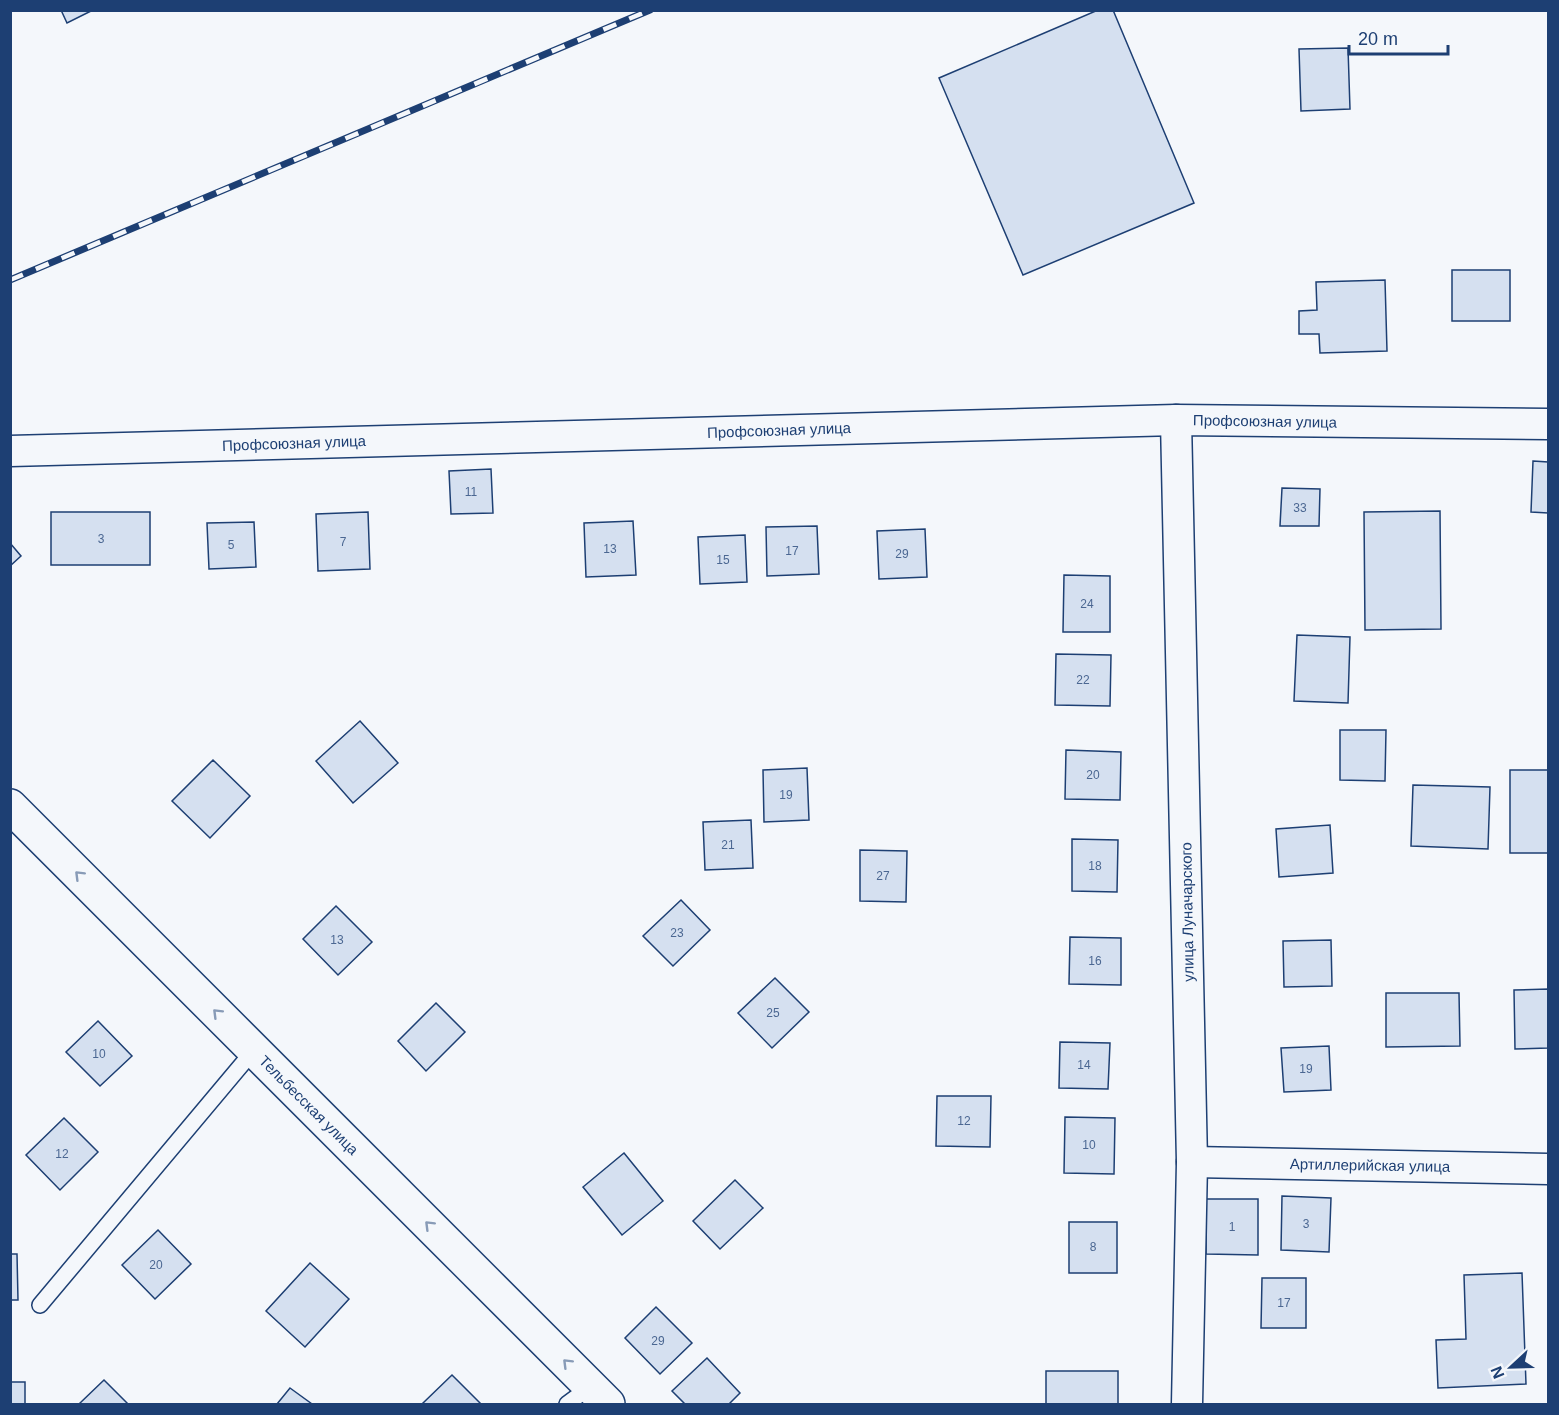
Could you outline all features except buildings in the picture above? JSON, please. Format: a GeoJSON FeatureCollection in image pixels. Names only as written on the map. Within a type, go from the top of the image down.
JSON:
{"type":"FeatureCollection","features":[{"type":"Feature","properties":{"kind":"street","name":"Профсоюзная улица"},"geometry":{"type":"LineString","coordinates":[[10,451],[1176,420],[1548,424]]}},
{"type":"Feature","properties":{"kind":"street","name":"улица Луначарского"},"geometry":{"type":"LineString","coordinates":[[1176,420],[1192,1162],[1187,1404]]}},
{"type":"Feature","properties":{"kind":"street","name":"Тельбесская улица"},"geometry":{"type":"LineString","coordinates":[[10,806],[254,1050],[588,1399]]}},
{"type":"Feature","properties":{"kind":"street","name":"Артиллерийская улица"},"geometry":{"type":"LineString","coordinates":[[1192,1162],[1548,1168]]}},
{"type":"Feature","properties":{"kind":"lane"},"geometry":{"type":"LineString","coordinates":[[40,1305],[254,1050]]}},
{"type":"Feature","properties":{"kind":"railway"},"geometry":{"type":"LineString","coordinates":[[10,280],[650,10]]}}]}
